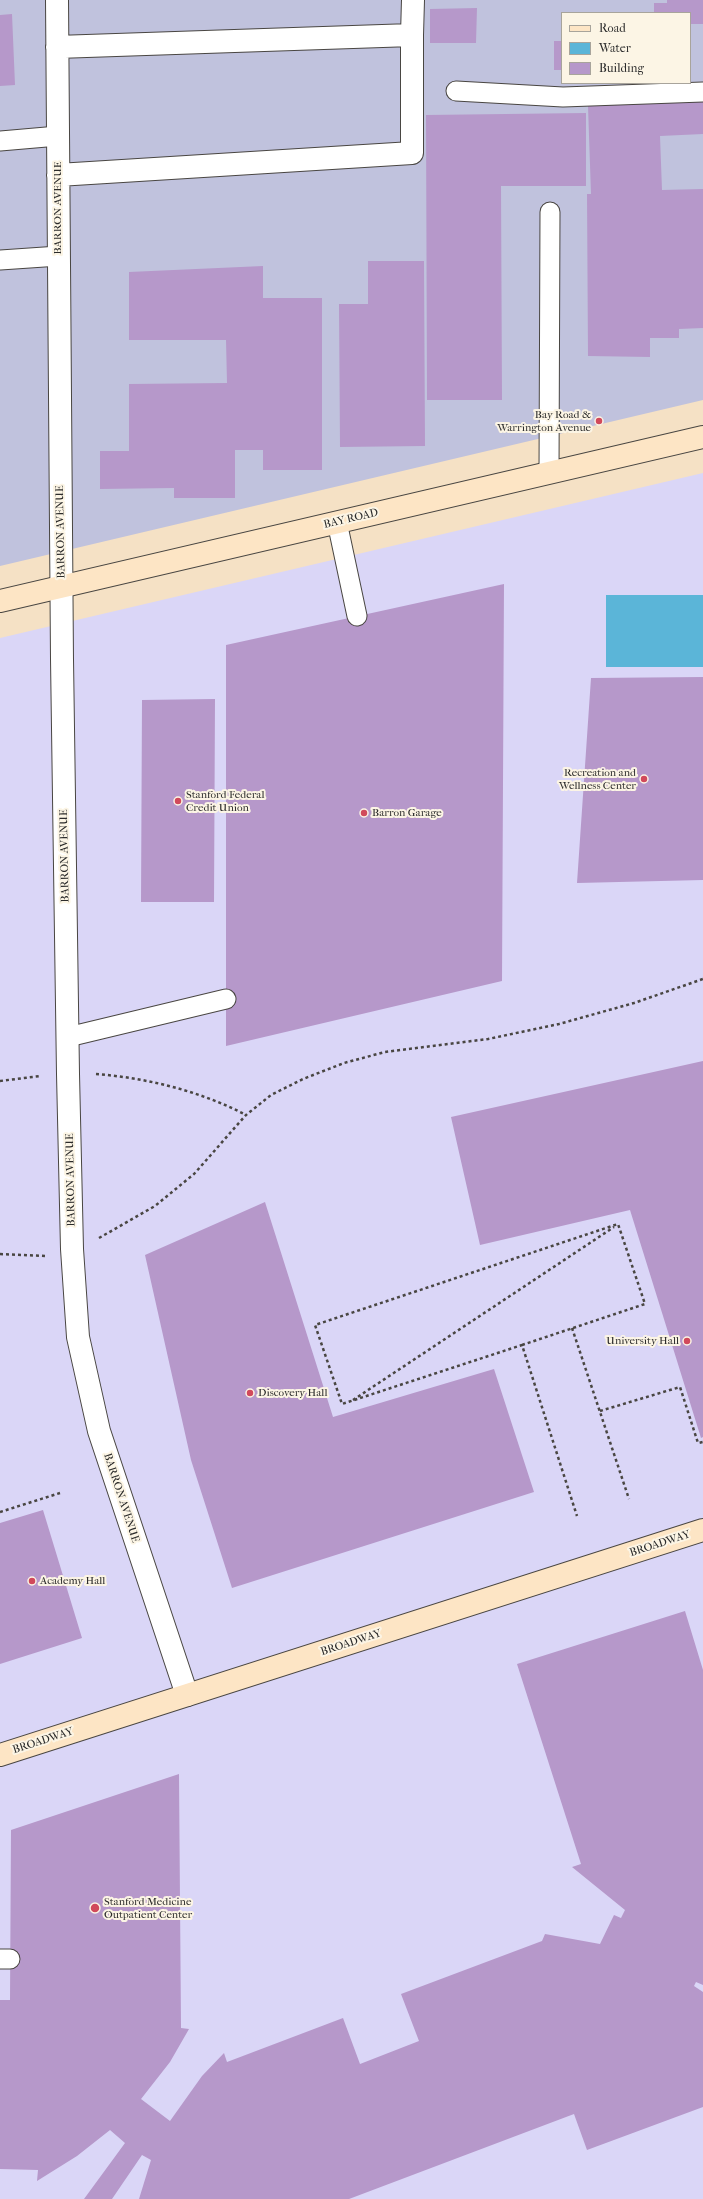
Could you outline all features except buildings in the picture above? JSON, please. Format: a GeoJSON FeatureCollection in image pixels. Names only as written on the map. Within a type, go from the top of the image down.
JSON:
{"type":"FeatureCollection","features":[{"type":"Feature","properties":{"kind":"street","name":"BARRON AVENUE"},"geometry":{"type":"LineString","coordinates":[[57,0],[62,586],[68,1037],[72,1249],[78,1337],[99,1431],[188,1695]]}},
{"type":"Feature","properties":{"kind":"street"},"geometry":{"type":"LineString","coordinates":[[58,175],[412,153],[413,0]]}},
{"type":"Feature","properties":{"kind":"street"},"geometry":{"type":"LineString","coordinates":[[57,47],[412,35]]}},
{"type":"Feature","properties":{"kind":"street","name":"BAY ROAD"},"geometry":{"type":"LineString","coordinates":[[0,601],[703,437]]}},
{"type":"Feature","properties":{"kind":"street","name":"BROADWAY"},"geometry":{"type":"LineString","coordinates":[[0,1755],[703,1530]]}},
{"type":"Feature","properties":{"kind":"lane"},"geometry":{"type":"LineString","coordinates":[[456,91],[563,97],[703,92]]}},
{"type":"Feature","properties":{"kind":"lane"},"geometry":{"type":"LineString","coordinates":[[0,141],[58,136]]}},
{"type":"Feature","properties":{"kind":"lane"},"geometry":{"type":"LineString","coordinates":[[549,473],[550,212]]}},
{"type":"Feature","properties":{"kind":"lane"},"geometry":{"type":"LineString","coordinates":[[0,260],[59,256]]}},
{"type":"Feature","properties":{"kind":"lane"},"geometry":{"type":"LineString","coordinates":[[337,522],[357,616]]}},
{"type":"Feature","properties":{"kind":"lane"},"geometry":{"type":"LineString","coordinates":[[68,1037],[226,999]]}},
{"type":"Feature","properties":{"kind":"path"},"geometry":{"type":"LineString","coordinates":[[98,1239],[155,1206],[194,1174],[246,1115],[271,1095],[303,1079],[344,1063],[386,1052],[488,1039],[559,1024],[634,1003],[703,979]]}},
{"type":"Feature","properties":{"kind":"path"},"geometry":{"type":"LineString","coordinates":[[90,1073],[131,1077],[161,1084],[226,1104],[246,1115]]}},
{"type":"Feature","properties":{"kind":"path"},"geometry":{"type":"LineString","coordinates":[[0,1081],[43,1076]]}},
{"type":"Feature","properties":{"kind":"path"},"geometry":{"type":"LineString","coordinates":[[618,1224],[645,1304],[342,1404],[315,1325],[618,1224]]}},
{"type":"Feature","properties":{"kind":"path"},"geometry":{"type":"LineString","coordinates":[[350,1402],[618,1224]]}},
{"type":"Feature","properties":{"kind":"path"},"geometry":{"type":"LineString","coordinates":[[0,1254],[48,1256]]}},
{"type":"Feature","properties":{"kind":"path"},"geometry":{"type":"LineString","coordinates":[[572,1328],[629,1499]]}},
{"type":"Feature","properties":{"kind":"path"},"geometry":{"type":"LineString","coordinates":[[522,1345],[577,1516]]}},
{"type":"Feature","properties":{"kind":"path"},"geometry":{"type":"LineString","coordinates":[[600,1411],[680,1387],[698,1443],[703,1442]]}},
{"type":"Feature","properties":{"kind":"path"},"geometry":{"type":"LineString","coordinates":[[0,1512],[60,1493]]}},
{"type":"Feature","properties":{"kind":"shaded area"},"geometry":{"type":"Polygon","coordinates":[[[0,0],[703,0],[703,400],[0,566],[0,0]]]}},
{"type":"Feature","properties":{"kind":"shaded area"},"geometry":{"type":"Polygon","coordinates":[[[703,473],[703,2199],[0,2199],[0,638],[703,473]]]}},
{"type":"Feature","properties":{"kind":"water"},"geometry":{"type":"Polygon","coordinates":[[[606,595],[703,595],[703,667],[606,667],[606,595]]]}},
{"type":"Feature","properties":{"kind":"place","name":"Bay Road & Warrington Avenue"},"geometry":{"type":"Point","coordinates":[599,421]}},
{"type":"Feature","properties":{"kind":"place","name":"Recreation and Wellness Center"},"geometry":{"type":"Point","coordinates":[644,779]}},
{"type":"Feature","properties":{"kind":"place","name":"Stanford Federal Credit Union"},"geometry":{"type":"Point","coordinates":[178,801]}},
{"type":"Feature","properties":{"kind":"place","name":"Barron Garage"},"geometry":{"type":"Point","coordinates":[364,813]}},
{"type":"Feature","properties":{"kind":"place","name":"University Hall"},"geometry":{"type":"Point","coordinates":[687,1341]}},
{"type":"Feature","properties":{"kind":"place","name":"Discovery Hall"},"geometry":{"type":"Point","coordinates":[250,1393]}},
{"type":"Feature","properties":{"kind":"place","name":"Academy Hall"},"geometry":{"type":"Point","coordinates":[32,1581]}},
{"type":"Feature","properties":{"kind":"place","name":"Stanford Medicine Outpatient Center"},"geometry":{"type":"Point","coordinates":[95,1908]}}]}
